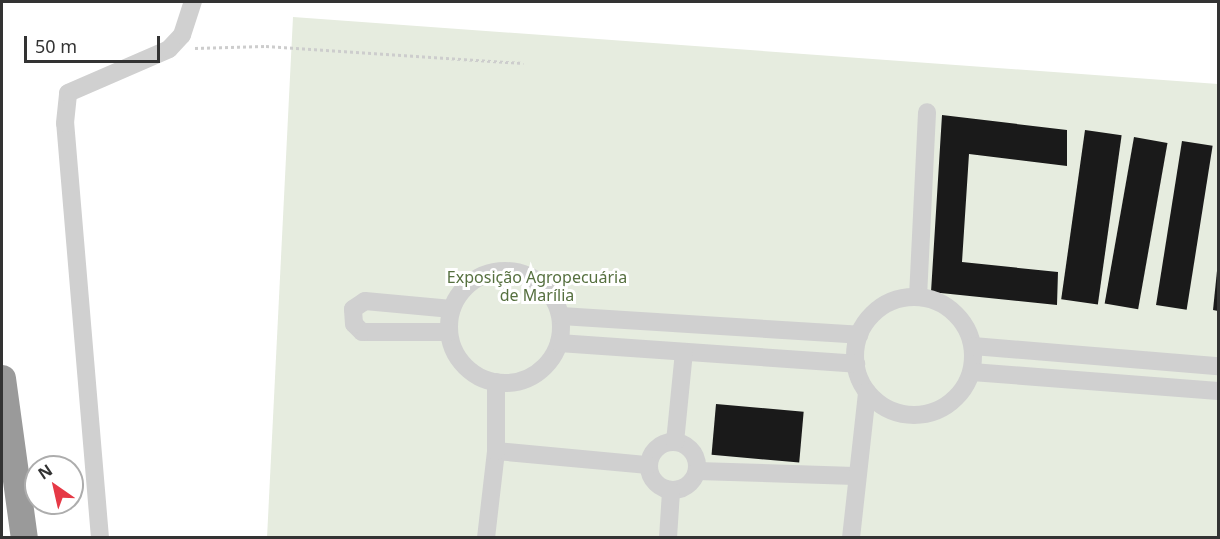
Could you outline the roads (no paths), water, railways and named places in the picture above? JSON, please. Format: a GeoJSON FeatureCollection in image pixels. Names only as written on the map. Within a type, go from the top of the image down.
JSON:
{"type":"FeatureCollection","features":[{"type":"Feature","properties":{"kind":"highway"},"geometry":{"type":"LineString","coordinates":[[2,378],[24,537]]}},
{"type":"Feature","properties":{"kind":"lane"},"geometry":{"type":"LineString","coordinates":[[100,537],[65,123],[68,93],[169,49],[182,35],[193,2]]}},
{"type":"Feature","properties":{"kind":"lane"},"geometry":{"type":"LineString","coordinates":[[918,297],[927,112]]}},
{"type":"Feature","properties":{"kind":"lane"},"geometry":{"type":"LineString","coordinates":[[498,270],[519,272],[539,281],[554,296],[561,316],[560,343],[542,370],[512,382],[496,382],[464,365],[449,332],[452,309],[462,291],[478,277],[498,270]]}},
{"type":"Feature","properties":{"kind":"lane"},"geometry":{"type":"LineString","coordinates":[[918,297],[948,307],[964,324],[973,346],[972,372],[962,392],[945,407],[925,415],[903,415],[883,407],[867,392],[855,364],[859,335],[876,311],[918,297]]}},
{"type":"Feature","properties":{"kind":"lane"},"geometry":{"type":"LineString","coordinates":[[449,332],[362,332],[354,324],[353,309],[365,301],[452,309]]}},
{"type":"Feature","properties":{"kind":"lane"},"geometry":{"type":"LineString","coordinates":[[561,316],[859,335]]}},
{"type":"Feature","properties":{"kind":"lane"},"geometry":{"type":"LineString","coordinates":[[560,343],[855,364]]}},
{"type":"Feature","properties":{"kind":"lane"},"geometry":{"type":"LineString","coordinates":[[973,346],[1218,366]]}},
{"type":"Feature","properties":{"kind":"lane"},"geometry":{"type":"LineString","coordinates":[[675,442],[684,352]]}},
{"type":"Feature","properties":{"kind":"lane"},"geometry":{"type":"LineString","coordinates":[[972,372],[1218,391]]}},
{"type":"Feature","properties":{"kind":"lane"},"geometry":{"type":"LineString","coordinates":[[486,537],[496,452],[496,382]]}},
{"type":"Feature","properties":{"kind":"lane"},"geometry":{"type":"LineString","coordinates":[[851,537],[855,476],[867,392]]}},
{"type":"Feature","properties":{"kind":"lane"},"geometry":{"type":"LineString","coordinates":[[675,442],[695,455],[697,471],[688,486],[671,491],[657,485],[648,465],[660,446],[675,442]]}},
{"type":"Feature","properties":{"kind":"lane"},"geometry":{"type":"LineString","coordinates":[[496,452],[648,465]]}},
{"type":"Feature","properties":{"kind":"lane"},"geometry":{"type":"LineString","coordinates":[[697,471],[855,476]]}},
{"type":"Feature","properties":{"kind":"lane"},"geometry":{"type":"LineString","coordinates":[[668,537],[671,491]]}},
{"type":"Feature","properties":{"kind":"park label","name":"Exposição Agropecuária de Marília"},"geometry":{"type":"Point","coordinates":[537,286]}}]}
